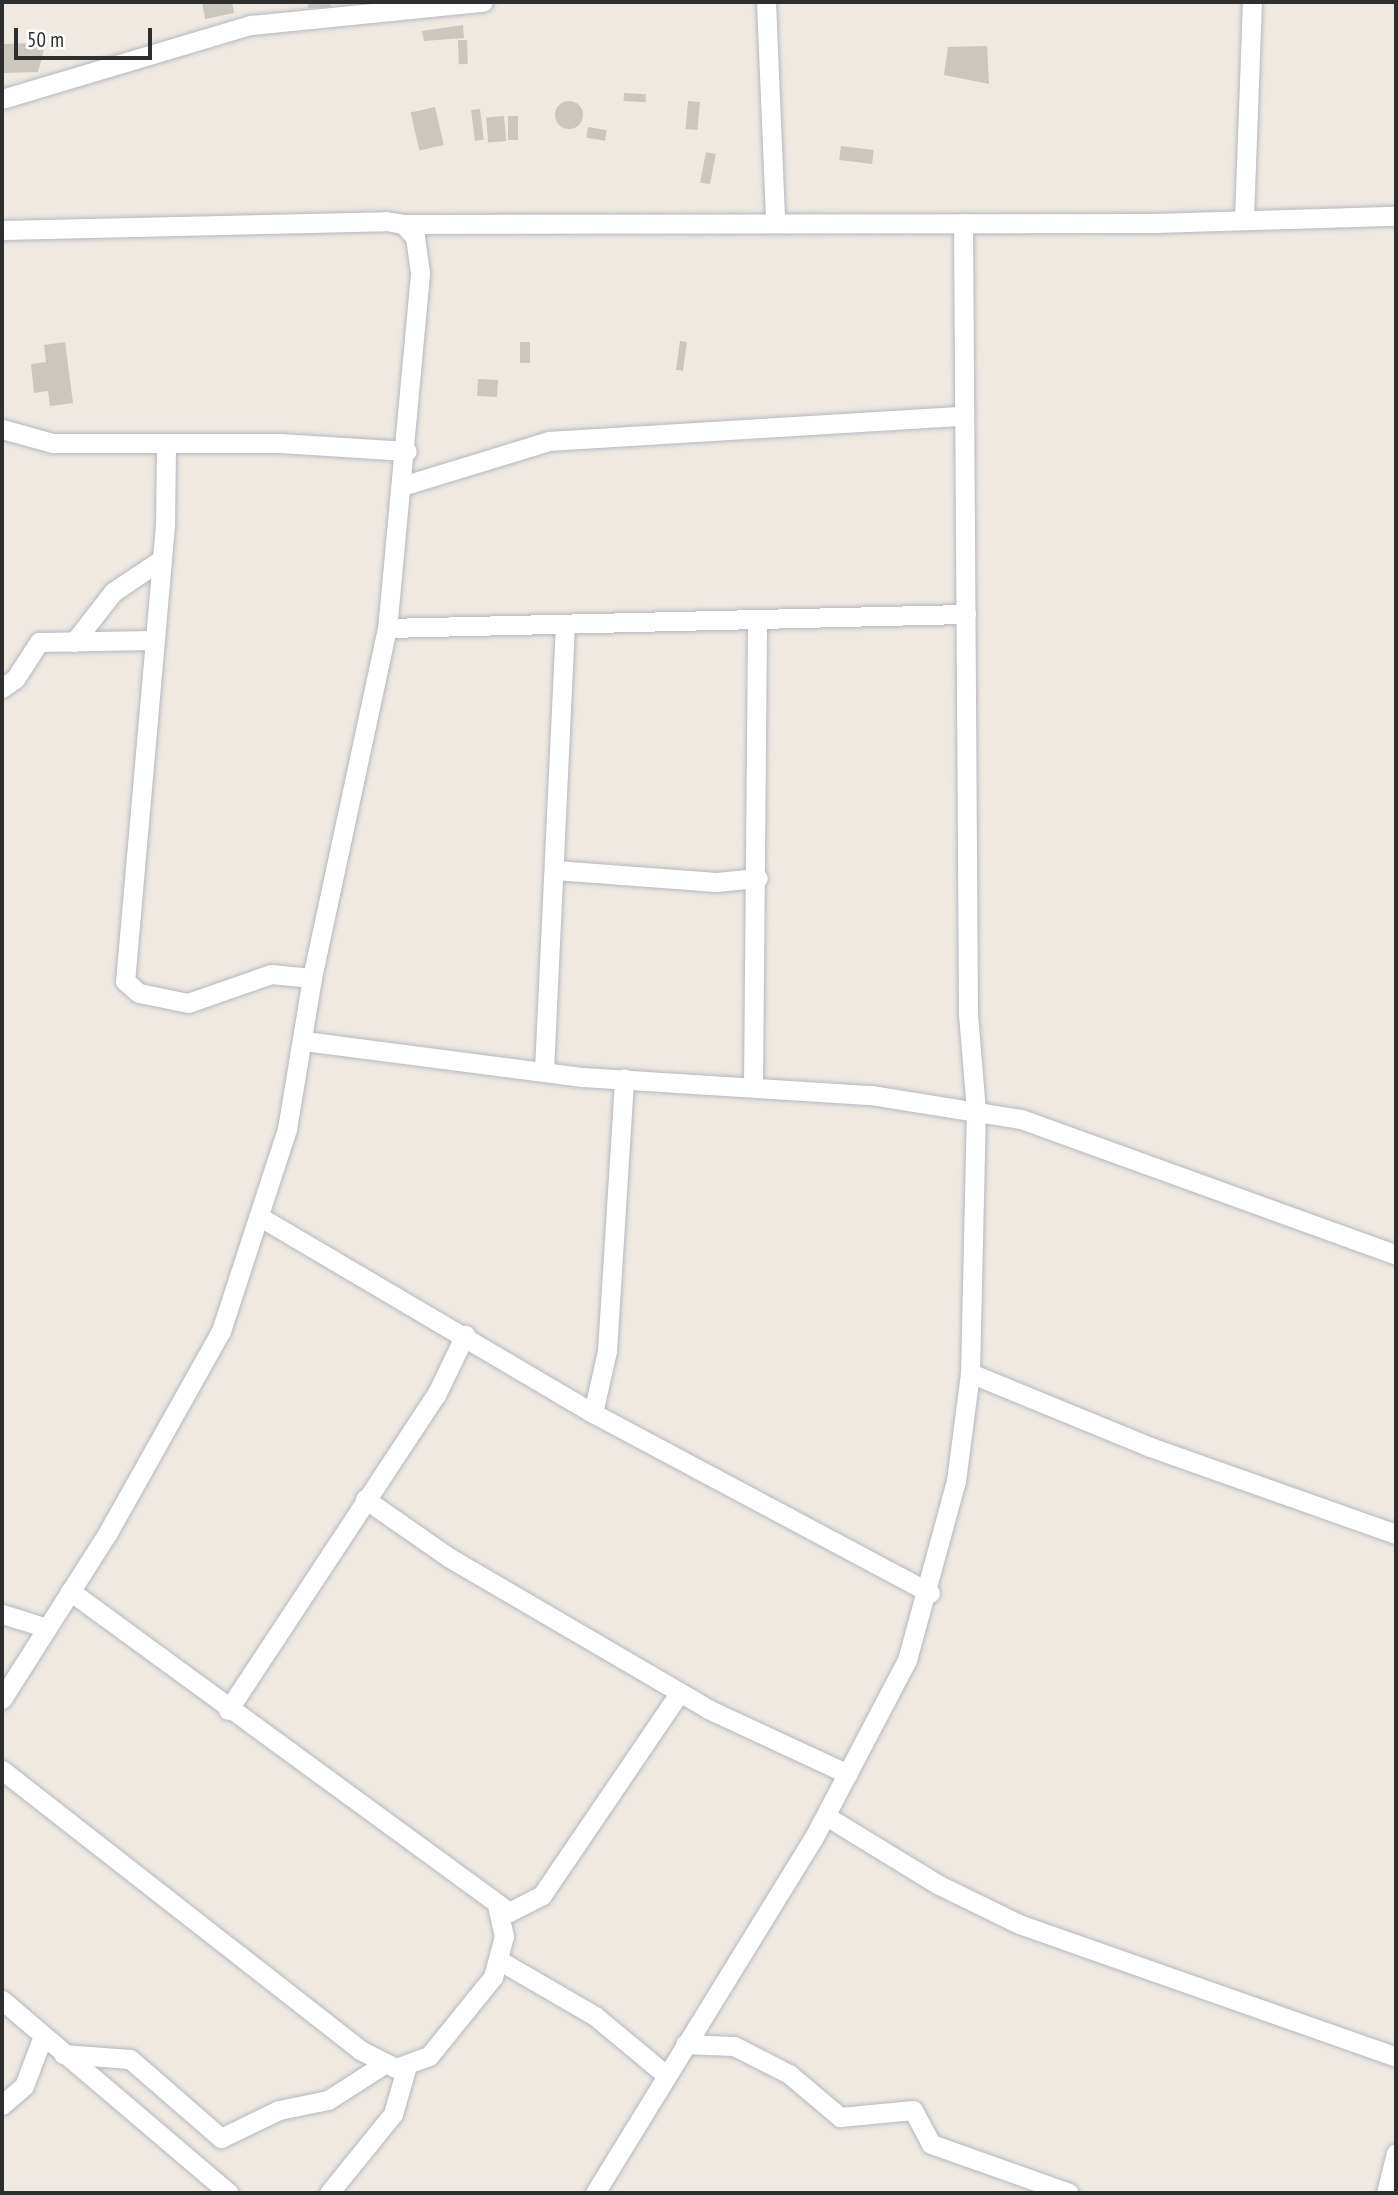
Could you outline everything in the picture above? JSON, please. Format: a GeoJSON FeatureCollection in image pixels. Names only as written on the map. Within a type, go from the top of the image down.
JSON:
{"type":"FeatureCollection","features":[{"type":"Feature","properties":{"kind":"street"},"geometry":{"type":"LineString","coordinates":[[2,99],[265,22],[483,2]]}},
{"type":"Feature","properties":{"kind":"street"},"geometry":{"type":"LineString","coordinates":[[766,2],[775,221]]}},
{"type":"Feature","properties":{"kind":"street"},"geometry":{"type":"LineString","coordinates":[[1244,219],[1252,2]]}},
{"type":"Feature","properties":{"kind":"street"},"geometry":{"type":"LineString","coordinates":[[2,230],[775,221],[963,223],[1396,216]]}},
{"type":"Feature","properties":{"kind":"street"},"geometry":{"type":"LineString","coordinates":[[596,2193],[826,1816],[907,1660],[930,1593],[956,1481],[970,1373],[976,1111],[968,1013],[966,614],[961,416],[963,223]]}},
{"type":"Feature","properties":{"kind":"street"},"geometry":{"type":"LineString","coordinates":[[2,1699],[70,1591],[221,1331],[288,1129],[312,978],[387,628],[407,451],[420,274],[415,237],[403,224]]}},
{"type":"Feature","properties":{"kind":"street"},"geometry":{"type":"LineString","coordinates":[[402,486],[549,441],[961,416]]}},
{"type":"Feature","properties":{"kind":"street"},"geometry":{"type":"LineString","coordinates":[[2,429],[53,443],[166,446],[280,443],[407,451]]}},
{"type":"Feature","properties":{"kind":"street"},"geometry":{"type":"LineString","coordinates":[[166,446],[162,559],[153,640],[127,986],[188,1003],[271,974],[312,978]]}},
{"type":"Feature","properties":{"kind":"street"},"geometry":{"type":"LineString","coordinates":[[75,642],[113,592],[162,559]]}},
{"type":"Feature","properties":{"kind":"street"},"geometry":{"type":"LineString","coordinates":[[387,628],[966,614]]}},
{"type":"Feature","properties":{"kind":"street"},"geometry":{"type":"LineString","coordinates":[[753,1087],[758,878],[757,621]]}},
{"type":"Feature","properties":{"kind":"street"},"geometry":{"type":"LineString","coordinates":[[544,1070],[565,625]]}},
{"type":"Feature","properties":{"kind":"street"},"geometry":{"type":"LineString","coordinates":[[2,688],[15,679],[39,642],[153,640]]}},
{"type":"Feature","properties":{"kind":"street"},"geometry":{"type":"LineString","coordinates":[[555,870],[716,881],[758,878]]}},
{"type":"Feature","properties":{"kind":"street"},"geometry":{"type":"LineString","coordinates":[[304,1041],[624,1079],[871,1095],[976,1111],[1130,1155],[1396,1255]]}},
{"type":"Feature","properties":{"kind":"street"},"geometry":{"type":"LineString","coordinates":[[593,1413],[607,1351],[624,1079]]}},
{"type":"Feature","properties":{"kind":"street"},"geometry":{"type":"LineString","coordinates":[[260,1217],[465,1335],[593,1413],[930,1593]]}},
{"type":"Feature","properties":{"kind":"street"},"geometry":{"type":"LineString","coordinates":[[228,1710],[436,1395],[465,1335]]}},
{"type":"Feature","properties":{"kind":"street"},"geometry":{"type":"LineString","coordinates":[[970,1373],[1150,1447],[1396,1534]]}},
{"type":"Feature","properties":{"kind":"street"},"geometry":{"type":"LineString","coordinates":[[365,1499],[450,1558],[680,1692],[848,1774]]}},
{"type":"Feature","properties":{"kind":"street"},"geometry":{"type":"LineString","coordinates":[[70,1591],[498,1909],[509,1912],[536,1903],[680,1692]]}},
{"type":"Feature","properties":{"kind":"street"},"geometry":{"type":"LineString","coordinates":[[2,1614],[47,1628]]}},
{"type":"Feature","properties":{"kind":"street"},"geometry":{"type":"LineString","coordinates":[[2,1770],[384,2063],[406,2069]]}},
{"type":"Feature","properties":{"kind":"street"},"geometry":{"type":"LineString","coordinates":[[826,1816],[1019,1924],[1396,2057]]}},
{"type":"Feature","properties":{"kind":"street"},"geometry":{"type":"LineString","coordinates":[[329,2193],[393,2114],[406,2069],[445,2039],[502,1962],[498,1909]]}},
{"type":"Feature","properties":{"kind":"street"},"geometry":{"type":"LineString","coordinates":[[502,1962],[595,2016],[666,2075]]}},
{"type":"Feature","properties":{"kind":"street"},"geometry":{"type":"LineString","coordinates":[[2,2000],[229,2193]]}},
{"type":"Feature","properties":{"kind":"street"},"geometry":{"type":"LineString","coordinates":[[2,2105],[24,2086],[43,2036]]}},
{"type":"Feature","properties":{"kind":"street"},"geometry":{"type":"LineString","coordinates":[[685,2044],[734,2046],[789,2074],[840,2117],[913,2110],[931,2144],[1069,2193]]}},
{"type":"Feature","properties":{"kind":"street"},"geometry":{"type":"LineString","coordinates":[[63,2054],[130,2059],[221,2138],[279,2110],[328,2100],[384,2063]]}},
{"type":"Feature","properties":{"kind":"street"},"geometry":{"type":"LineString","coordinates":[[1386,2193],[1396,2157]]}},
{"type":"Feature","properties":{"kind":"building"},"geometry":{"type":"Polygon","coordinates":[[[202,2],[232,2],[234,13],[205,19],[202,2]]]}},
{"type":"Feature","properties":{"kind":"building"},"geometry":{"type":"Polygon","coordinates":[[[308,2],[330,2],[331,7],[308,8],[308,2]]]}},
{"type":"Feature","properties":{"kind":"building"},"geometry":{"type":"Polygon","coordinates":[[[463,25],[464,38],[424,41],[422,31],[463,25]]]}},
{"type":"Feature","properties":{"kind":"building"},"geometry":{"type":"Polygon","coordinates":[[[458,40],[467,40],[468,64],[459,64],[458,40]]]}},
{"type":"Feature","properties":{"kind":"building"},"geometry":{"type":"Polygon","coordinates":[[[38,43],[37,50],[44,50],[38,72],[2,73],[2,44],[38,43]]]}},
{"type":"Feature","properties":{"kind":"building"},"geometry":{"type":"Polygon","coordinates":[[[987,46],[989,84],[944,75],[948,47],[987,46]]]}},
{"type":"Feature","properties":{"kind":"building"},"geometry":{"type":"Polygon","coordinates":[[[624,93],[646,94],[646,102],[624,101],[624,93]]]}},
{"type":"Feature","properties":{"kind":"building"},"geometry":{"type":"Polygon","coordinates":[[[569,101],[579,105],[583,115],[579,125],[569,129],[559,125],[555,115],[559,105],[569,101]]]}},
{"type":"Feature","properties":{"kind":"building"},"geometry":{"type":"Polygon","coordinates":[[[688,101],[700,102],[698,130],[686,129],[688,101]]]}},
{"type":"Feature","properties":{"kind":"building"},"geometry":{"type":"Polygon","coordinates":[[[435,107],[444,145],[419,151],[411,113],[435,107]]]}},
{"type":"Feature","properties":{"kind":"building"},"geometry":{"type":"Polygon","coordinates":[[[480,109],[484,140],[475,141],[471,110],[480,109]]]}},
{"type":"Feature","properties":{"kind":"building"},"geometry":{"type":"Polygon","coordinates":[[[504,116],[506,141],[488,142],[486,118],[504,116]]]}},
{"type":"Feature","properties":{"kind":"building"},"geometry":{"type":"Polygon","coordinates":[[[508,116],[518,116],[518,140],[508,140],[508,116]]]}},
{"type":"Feature","properties":{"kind":"building"},"geometry":{"type":"Polygon","coordinates":[[[588,127],[607,130],[605,141],[586,138],[588,127]]]}},
{"type":"Feature","properties":{"kind":"building"},"geometry":{"type":"Polygon","coordinates":[[[841,146],[874,150],[872,164],[839,160],[841,146]]]}},
{"type":"Feature","properties":{"kind":"building"},"geometry":{"type":"Polygon","coordinates":[[[706,152],[716,154],[710,184],[700,182],[706,152]]]}},
{"type":"Feature","properties":{"kind":"building"},"geometry":{"type":"Polygon","coordinates":[[[680,341],[687,342],[683,371],[676,370],[680,341]]]}},
{"type":"Feature","properties":{"kind":"building"},"geometry":{"type":"Polygon","coordinates":[[[65,342],[73,403],[50,406],[48,391],[34,393],[31,364],[46,362],[44,345],[65,342]]]}},
{"type":"Feature","properties":{"kind":"building"},"geometry":{"type":"Polygon","coordinates":[[[520,342],[530,342],[530,363],[520,363],[520,342]]]}},
{"type":"Feature","properties":{"kind":"building"},"geometry":{"type":"Polygon","coordinates":[[[478,379],[498,380],[497,397],[477,396],[478,379]]]}}]}
